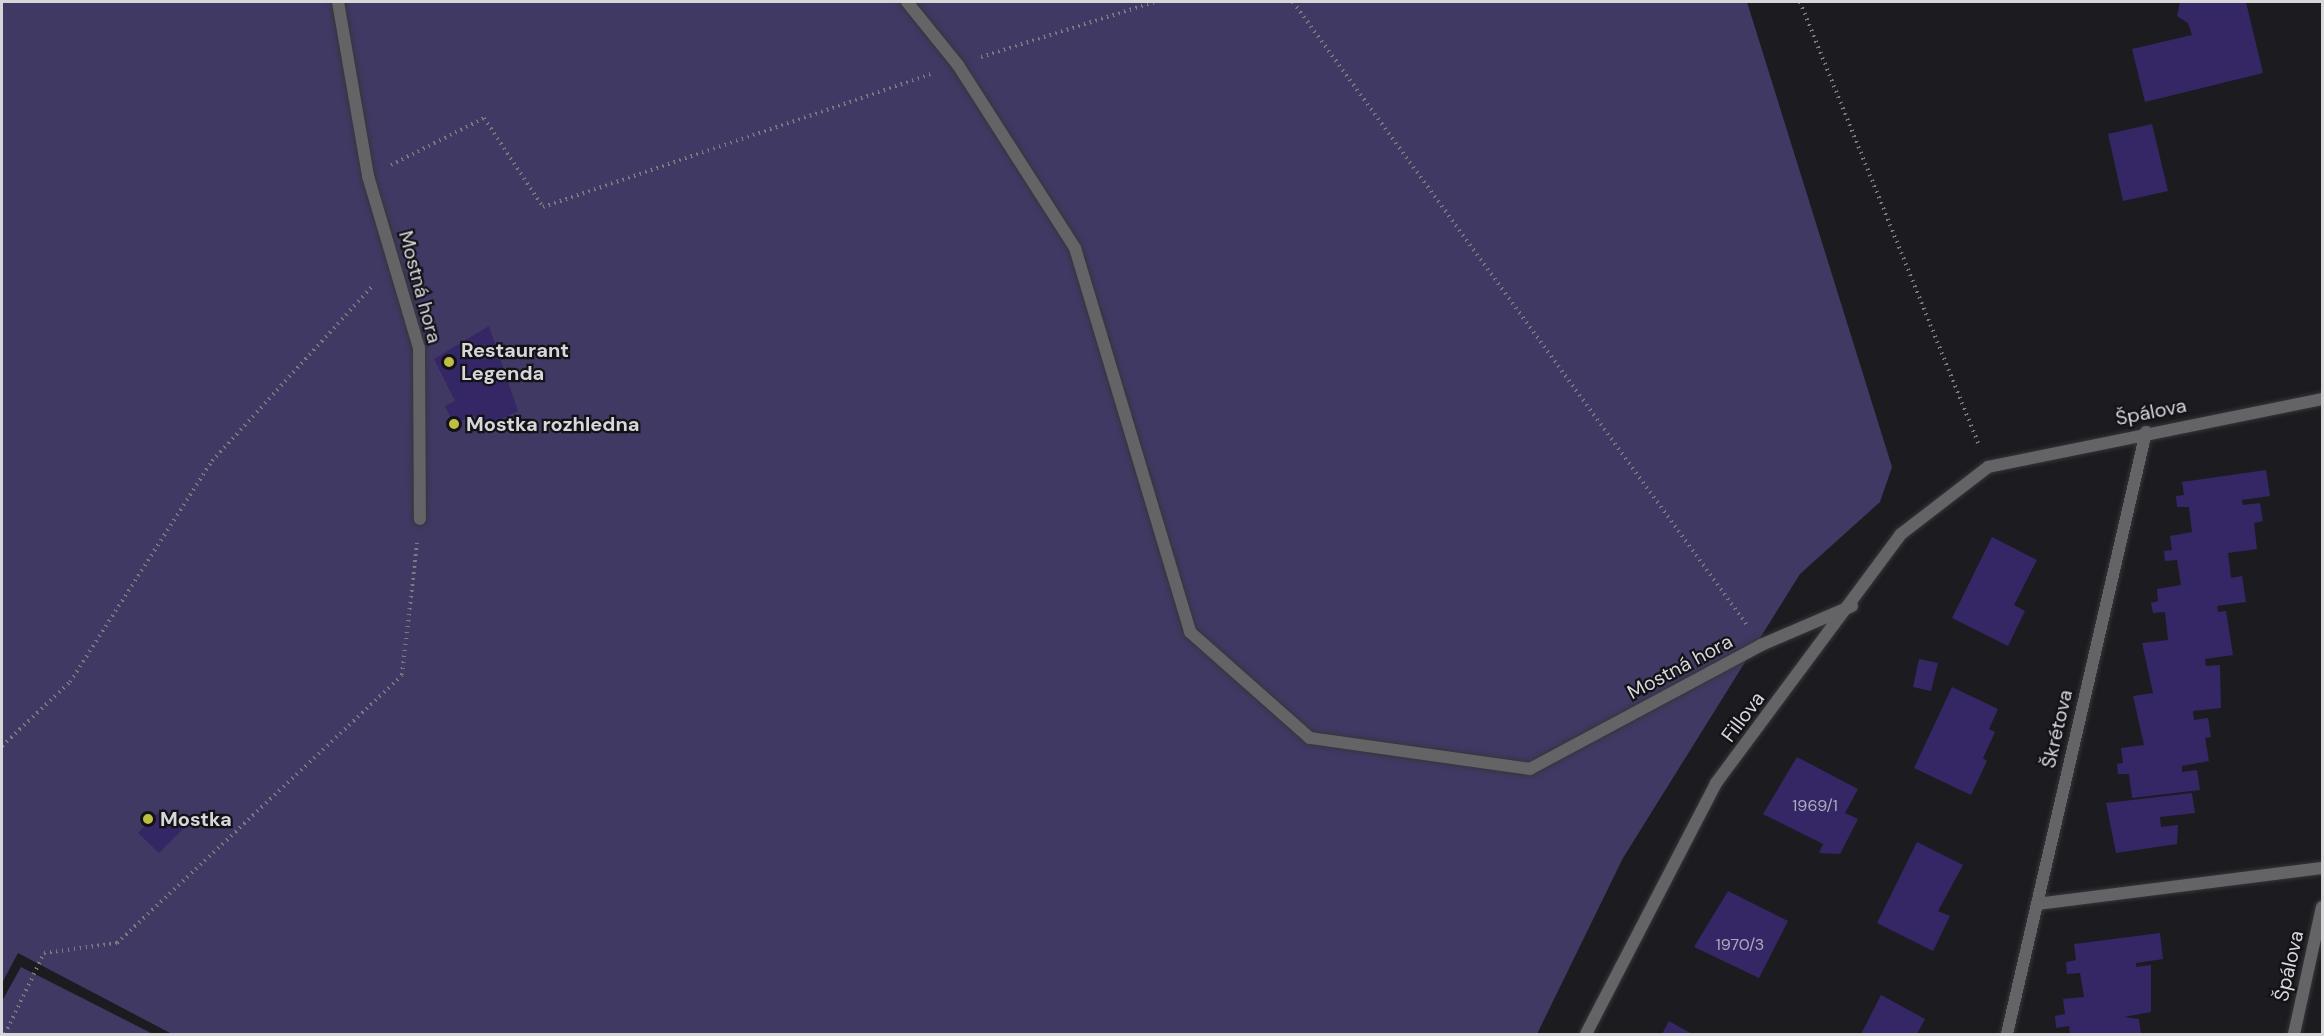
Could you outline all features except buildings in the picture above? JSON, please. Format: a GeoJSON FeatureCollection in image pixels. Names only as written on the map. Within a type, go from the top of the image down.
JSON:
{"type":"FeatureCollection","features":[{"type":"Feature","properties":{"kind":"street","name":"Mostná hora"},"geometry":{"type":"LineString","coordinates":[[338,2],[368,176],[419,348],[420,519]]}},
{"type":"Feature","properties":{"kind":"street"},"geometry":{"type":"LineString","coordinates":[[907,2],[958,65]]}},
{"type":"Feature","properties":{"kind":"street","name":"Mostná hora"},"geometry":{"type":"LineString","coordinates":[[958,65],[1075,248],[1190,632],[1310,738],[1530,769],[1761,645],[1852,606]]}},
{"type":"Feature","properties":{"kind":"street","name":"Špálova"},"geometry":{"type":"LineString","coordinates":[[1988,466],[2146,432],[2322,399]]}},
{"type":"Feature","properties":{"kind":"street","name":"Škrétova"},"geometry":{"type":"LineString","coordinates":[[2007,1035],[2146,432]]}},
{"type":"Feature","properties":{"kind":"street","name":"Fillova"},"geometry":{"type":"LineString","coordinates":[[1586,1035],[1716,783],[1852,606],[1901,534],[1988,466]]}},
{"type":"Feature","properties":{"kind":"street"},"geometry":{"type":"LineString","coordinates":[[2037,904],[2322,868]]}},
{"type":"Feature","properties":{"kind":"street","name":"Špálova"},"geometry":{"type":"LineString","coordinates":[[2294,1035],[2322,907]]}},
{"type":"Feature","properties":{"kind":"path"},"geometry":{"type":"LineString","coordinates":[[368,176],[484,118],[543,207],[958,65],[1154,2]]}},
{"type":"Feature","properties":{"kind":"path"},"geometry":{"type":"LineString","coordinates":[[1293,2],[1761,645]]}},
{"type":"Feature","properties":{"kind":"path"},"geometry":{"type":"LineString","coordinates":[[1800,2],[1988,466]]}},
{"type":"Feature","properties":{"kind":"path"},"geometry":{"type":"LineString","coordinates":[[2,746],[70,682],[212,461],[394,262]]}},
{"type":"Feature","properties":{"kind":"path"},"geometry":{"type":"LineString","coordinates":[[5,1035],[44,953],[117,943],[402,675],[420,519]]}},
{"type":"Feature","properties":{"kind":"shaded area"},"geometry":{"type":"Polygon","coordinates":[[[2,2],[1747,2],[1892,467],[1880,502],[1800,574],[1623,858],[1537,1034],[172,1034],[18,953],[2,983],[2,2]]]}},
{"type":"Feature","properties":{"kind":"shaded area"},"geometry":{"type":"Polygon","coordinates":[[[21,967],[153,1034],[2,1034],[2,1001],[21,967]]]}},
{"type":"Feature","properties":{"kind":"place","name":"Restaurant Legenda"},"geometry":{"type":"Point","coordinates":[449,362]}},
{"type":"Feature","properties":{"kind":"place","name":"Mostka rozhledna"},"geometry":{"type":"Point","coordinates":[454,424]}},
{"type":"Feature","properties":{"kind":"place","name":"Mostka"},"geometry":{"type":"Point","coordinates":[148,819]}}]}
